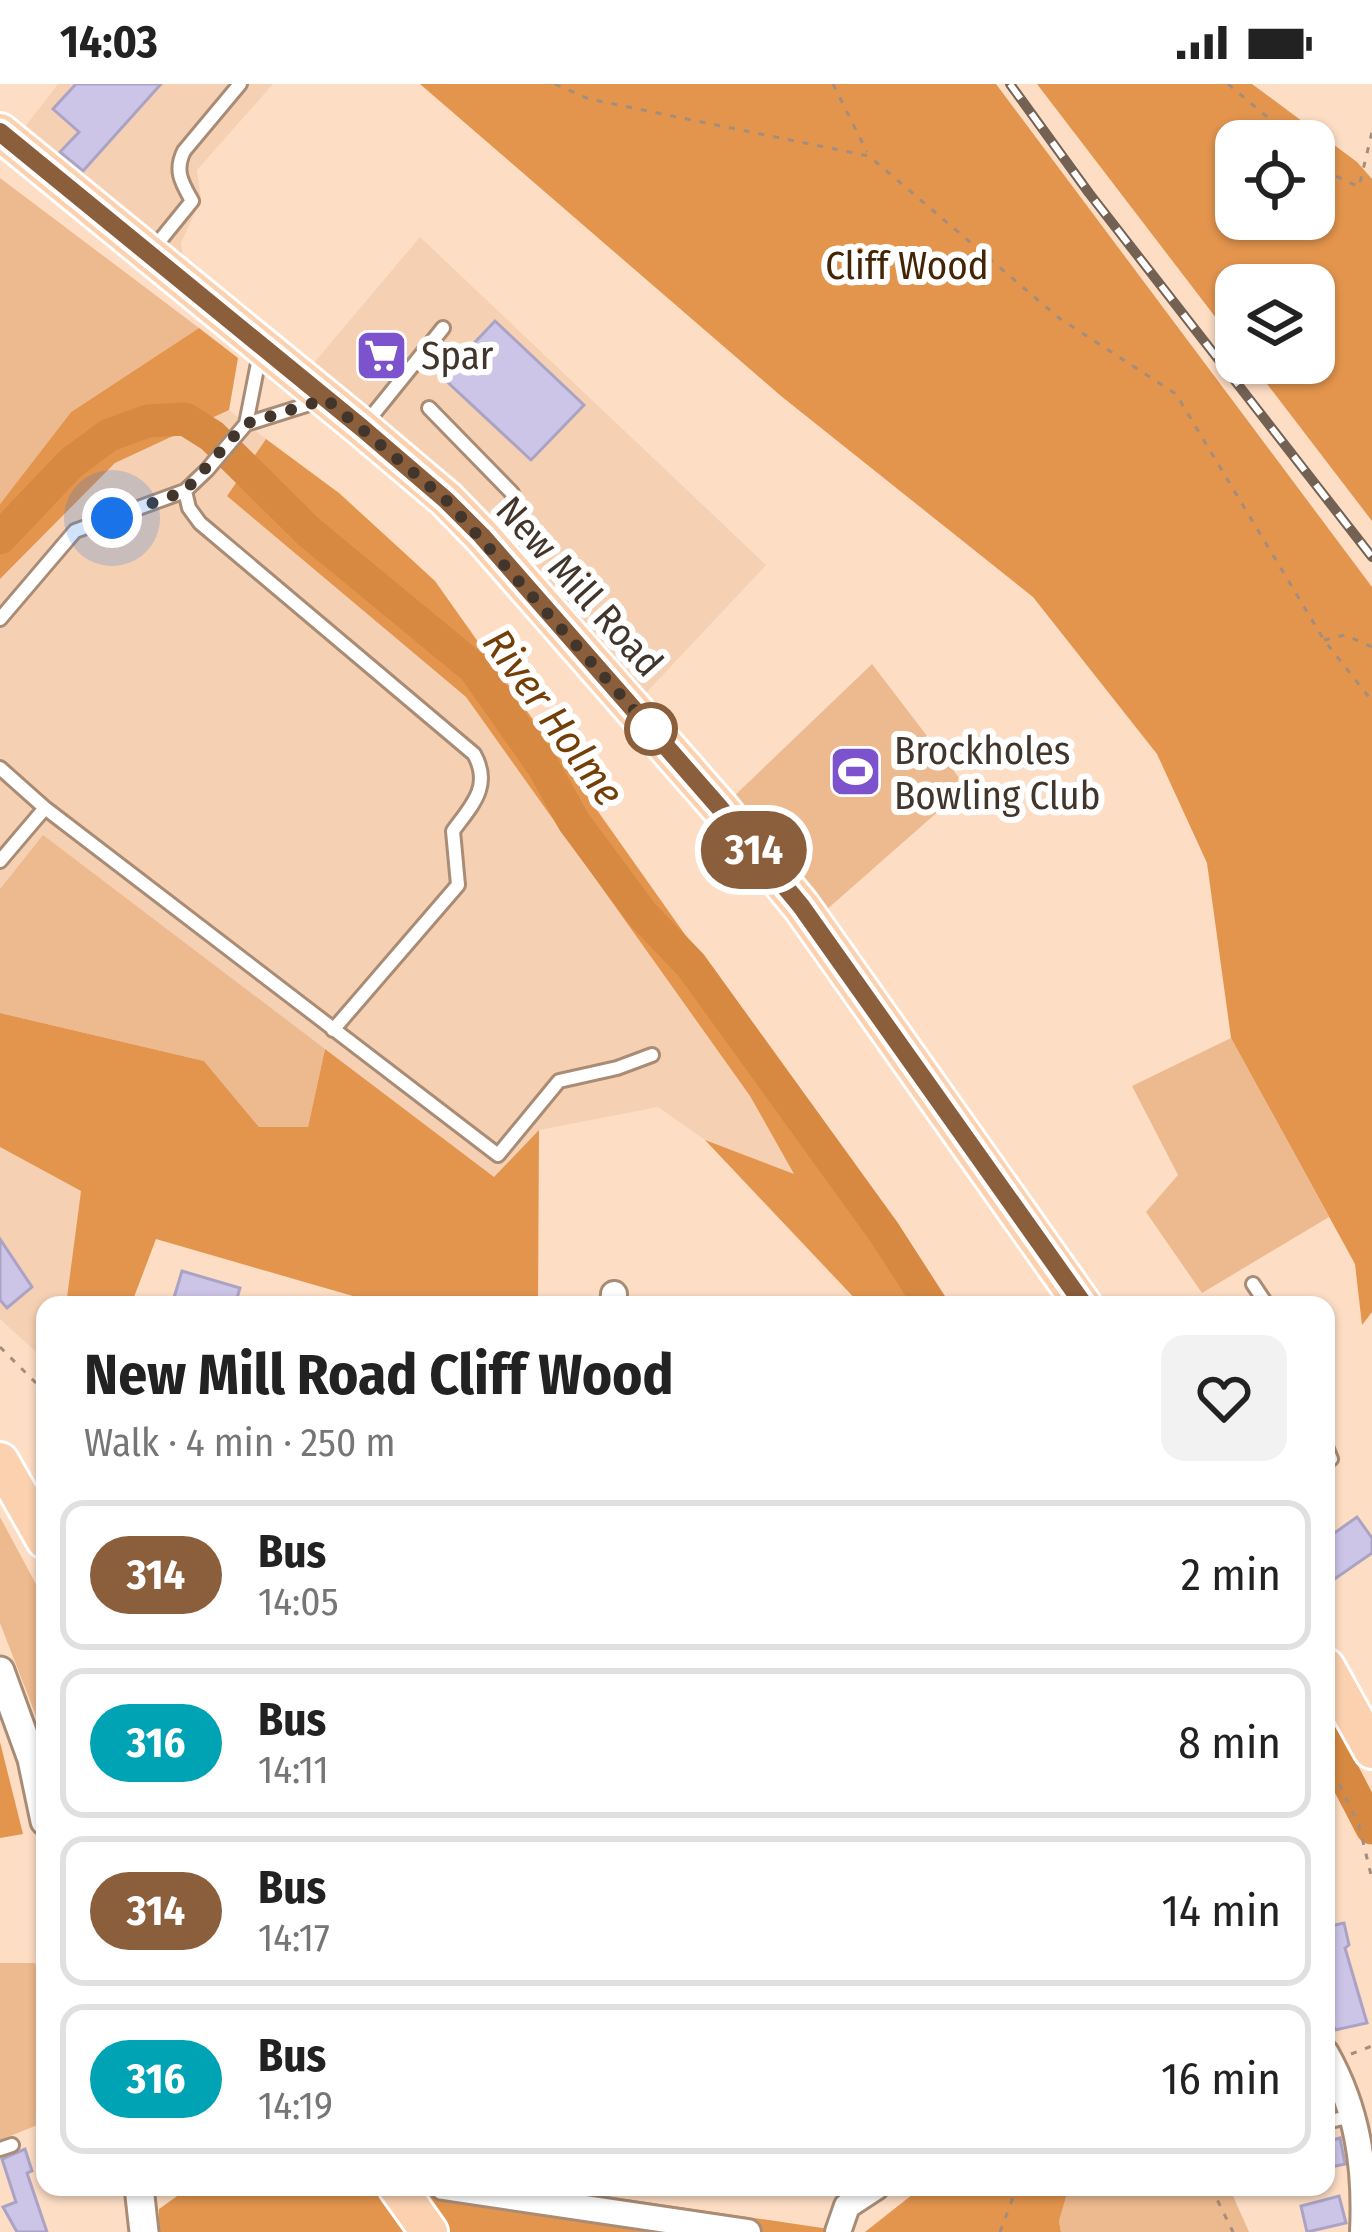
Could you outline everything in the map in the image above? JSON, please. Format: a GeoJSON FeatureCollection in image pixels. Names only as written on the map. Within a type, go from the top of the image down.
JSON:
{"type":"FeatureCollection","features":[{"type":"Feature","properties":{"kind":"main road","name":"New Mill Road"},"geometry":{"type":"LineString","coordinates":[[4,143],[362,428],[482,536],[801,906],[1077,1296]]}},
{"type":"Feature","properties":{"kind":"main road"},"geometry":{"type":"LineString","coordinates":[[0,1461],[36,1524]]}},
{"type":"Feature","properties":{"kind":"main road"},"geometry":{"type":"LineString","coordinates":[[403,2196],[429,2232]]}},
{"type":"Feature","properties":{"kind":"street"},"geometry":{"type":"LineString","coordinates":[[0,1670],[36,1778]]}},
{"type":"Feature","properties":{"kind":"street"},"geometry":{"type":"LineString","coordinates":[[1335,2075],[1352,2116],[1366,2177],[1363,2232]]}},
{"type":"Feature","properties":{"kind":"street"},"geometry":{"type":"LineString","coordinates":[[140,2196],[144,2232]]}},
{"type":"Feature","properties":{"kind":"street"},"geometry":{"type":"LineString","coordinates":[[504,2196],[748,2232]]}},
{"type":"Feature","properties":{"kind":"street"},"geometry":{"type":"LineString","coordinates":[[838,2232],[847,2206],[862,2196]]}},
{"type":"Feature","properties":{"kind":"lane"},"geometry":{"type":"LineString","coordinates":[[149,255],[192,201],[179,176],[184,151],[240,84]]}},
{"type":"Feature","properties":{"kind":"lane"},"geometry":{"type":"LineString","coordinates":[[362,428],[443,328]]}},
{"type":"Feature","properties":{"kind":"lane"},"geometry":{"type":"LineString","coordinates":[[0,619],[75,531],[185,491],[207,470],[245,424],[261,347]]}},
{"type":"Feature","properties":{"kind":"lane"},"geometry":{"type":"LineString","coordinates":[[245,424],[326,399]]}},
{"type":"Feature","properties":{"kind":"lane"},"geometry":{"type":"LineString","coordinates":[[429,408],[512,493],[514,504],[482,536]]}},
{"type":"Feature","properties":{"kind":"lane"},"geometry":{"type":"LineString","coordinates":[[185,491],[200,523],[474,754],[481,766],[481,794],[454,831],[458,885],[333,1030]]}},
{"type":"Feature","properties":{"kind":"lane"},"geometry":{"type":"LineString","coordinates":[[0,768],[45,808],[498,1155],[560,1081],[652,1054]]}},
{"type":"Feature","properties":{"kind":"lane"},"geometry":{"type":"LineString","coordinates":[[0,861],[45,808]]}},
{"type":"Feature","properties":{"kind":"lane"},"geometry":{"type":"LineString","coordinates":[[1253,1284],[1266,1296]]}},
{"type":"Feature","properties":{"kind":"lane"},"geometry":{"type":"LineString","coordinates":[[1335,2120],[1352,2116]]}},
{"type":"Feature","properties":{"kind":"path"},"geometry":{"type":"LineString","coordinates":[[555,84],[589,99],[869,156]]}},
{"type":"Feature","properties":{"kind":"path"},"geometry":{"type":"LineString","coordinates":[[833,84],[869,156],[1060,318],[1176,394],[1324,640],[1372,701]]}},
{"type":"Feature","properties":{"kind":"path"},"geometry":{"type":"LineString","coordinates":[[1228,84],[1271,120]]}},
{"type":"Feature","properties":{"kind":"path"},"geometry":{"type":"LineString","coordinates":[[1335,174],[1359,187],[1372,131]]}},
{"type":"Feature","properties":{"kind":"path"},"geometry":{"type":"LineString","coordinates":[[1324,640],[1345,635],[1372,647]]}},
{"type":"Feature","properties":{"kind":"path"},"geometry":{"type":"LineString","coordinates":[[0,1347],[36,1383]]}},
{"type":"Feature","properties":{"kind":"path"},"geometry":{"type":"LineString","coordinates":[[1335,1776],[1358,1825],[1372,1879]]}},
{"type":"Feature","properties":{"kind":"path"},"geometry":{"type":"LineString","coordinates":[[1000,2232],[1014,2196]]}},
{"type":"Feature","properties":{"kind":"path"},"geometry":{"type":"LineString","coordinates":[[1215,2196],[1233,2232]]}},
{"type":"Feature","properties":{"kind":"shaded area"},"geometry":{"type":"Polygon","coordinates":[[[58,84],[273,84],[197,170],[201,199],[181,243],[184,264],[21,132],[58,84]]]}},
{"type":"Feature","properties":{"kind":"shaded area"},"geometry":{"type":"Polygon","coordinates":[[[0,178],[199,328],[71,412],[0,504],[0,178]]]}},
{"type":"Feature","properties":{"kind":"shaded area"},"geometry":{"type":"Polygon","coordinates":[[[420,237],[766,565],[642,697],[308,370],[420,237]]]}},
{"type":"Feature","properties":{"kind":"shaded area"},"geometry":{"type":"Polygon","coordinates":[[[229,410],[266,439],[227,496],[466,697],[750,1096],[795,1176],[705,1140],[658,1107],[539,1130],[494,1178],[44,836],[0,889],[0,579],[115,463],[229,410]]]}},
{"type":"Feature","properties":{"kind":"shaded area"},"geometry":{"type":"Polygon","coordinates":[[[872,664],[966,787],[825,911],[729,801],[872,664]]]}},
{"type":"Feature","properties":{"kind":"shaded area"},"geometry":{"type":"Polygon","coordinates":[[[43,835],[325,1049],[308,1127],[259,1127],[204,1061],[0,1013],[0,889],[43,835]]]}},
{"type":"Feature","properties":{"kind":"shaded area"},"geometry":{"type":"Polygon","coordinates":[[[1231,1038],[1329,1217],[1202,1293],[1146,1212],[1178,1175],[1132,1086],[1231,1038]]]}},
{"type":"Feature","properties":{"kind":"shaded area"},"geometry":{"type":"Polygon","coordinates":[[[0,1147],[81,1191],[67,1296],[36,1296],[36,1352],[0,1319],[0,1147]]]}},
{"type":"Feature","properties":{"kind":"shaded area"},"geometry":{"type":"Polygon","coordinates":[[[0,1517],[36,1584],[36,1716],[0,1623],[0,1517]]]}},
{"type":"Feature","properties":{"kind":"shaded area"},"geometry":{"type":"Polygon","coordinates":[[[0,1963],[35,1963],[36,2126],[0,2140],[0,1963]]]}},
{"type":"Feature","properties":{"kind":"shaded area"},"geometry":{"type":"Polygon","coordinates":[[[1066,2196],[1233,2196],[1249,2232],[1061,2232],[1066,2196]]]}},
{"type":"Feature","properties":{"kind":"green space","name":"Cliff Wood"},"geometry":{"type":"Polygon","coordinates":[[[420,84],[996,84],[1215,377],[1215,384],[1220,384],[1372,587],[1372,1312],[1362,1325],[1355,1264],[1231,1038],[1207,863],[1157,754],[1033,597],[781,396],[420,84]]]}},
{"type":"Feature","properties":{"kind":"green space"},"geometry":{"type":"Polygon","coordinates":[[[1037,84],[1252,84],[1300,120],[1215,120],[1215,240],[1335,240],[1335,146],[1372,179],[1372,521],[1267,384],[1335,384],[1335,264],[1215,264],[1215,317],[1037,84]]]}},
{"type":"Feature","properties":{"kind":"green space"},"geometry":{"type":"Polygon","coordinates":[[[199,328],[238,358],[229,410],[115,463],[0,579],[0,504],[71,412],[199,328]]]}},
{"type":"Feature","properties":{"kind":"green space"},"geometry":{"type":"Polygon","coordinates":[[[266,439],[339,493],[435,581],[941,1296],[852,1296],[705,1140],[794,1174],[750,1096],[466,697],[227,496],[266,439]]]}},
{"type":"Feature","properties":{"kind":"green space"},"geometry":{"type":"Polygon","coordinates":[[[0,1013],[204,1061],[259,1127],[308,1127],[325,1049],[494,1177],[539,1130],[538,1296],[353,1296],[156,1239],[134,1296],[67,1296],[81,1191],[0,1147],[0,1013]]]}},
{"type":"Feature","properties":{"kind":"green space"},"geometry":{"type":"Polygon","coordinates":[[[0,1742],[23,1834],[0,1838],[0,1742]]]}},
{"type":"Feature","properties":{"kind":"green space"},"geometry":{"type":"Polygon","coordinates":[[[177,2196],[606,2196],[849,2232],[159,2232],[159,2209],[177,2196]]]}},
{"type":"Feature","properties":{"kind":"green space"},"geometry":{"type":"Polygon","coordinates":[[[911,2196],[1066,2196],[1061,2232],[865,2232],[911,2196]]]}},
{"type":"Feature","properties":{"kind":"building"},"geometry":{"type":"Polygon","coordinates":[[[76,84],[161,84],[83,171],[60,152],[79,132],[53,109],[76,84]]]}},
{"type":"Feature","properties":{"kind":"building"},"geometry":{"type":"Polygon","coordinates":[[[495,321],[584,405],[531,460],[442,377],[495,321]]]}},
{"type":"Feature","properties":{"kind":"building"},"geometry":{"type":"Polygon","coordinates":[[[0,1239],[32,1287],[7,1308],[0,1300],[0,1239]]]}},
{"type":"Feature","properties":{"kind":"building"},"geometry":{"type":"Polygon","coordinates":[[[182,1271],[240,1288],[238,1296],[174,1296],[182,1271]]]}},
{"type":"Feature","properties":{"kind":"building"},"geometry":{"type":"Polygon","coordinates":[[[1357,1517],[1372,1538],[1372,1553],[1335,1579],[1335,1533],[1357,1517]]]}},
{"type":"Feature","properties":{"kind":"building"},"geometry":{"type":"Polygon","coordinates":[[[1344,1923],[1349,1945],[1345,1948],[1367,2023],[1335,2030],[1335,1925],[1344,1923]]]}},
{"type":"Feature","properties":{"kind":"building"},"geometry":{"type":"Polygon","coordinates":[[[1340,2138],[1345,2164],[1335,2166],[1335,2139],[1340,2138]]]}},
{"type":"Feature","properties":{"kind":"building"},"geometry":{"type":"Polygon","coordinates":[[[25,2149],[32,2171],[27,2173],[47,2232],[17,2232],[3,2207],[16,2202],[2,2159],[25,2149]]]}},
{"type":"Feature","properties":{"kind":"building"},"geometry":{"type":"Polygon","coordinates":[[[1339,2196],[1346,2223],[1307,2232],[1301,2206],[1339,2196]]]}},
{"type":"Feature","properties":{"kind":"waterway","name":"River Holme"},"geometry":{"type":"LineString","coordinates":[[0,538],[71,463],[109,435],[148,421],[185,419],[212,436],[309,532],[474,668],[543,766],[574,822],[643,915],[691,965],[925,1296]]}},
{"type":"Feature","properties":{"kind":"waterway","name":"River Holme"},"geometry":{"type":"LineString","coordinates":[[1335,1757],[1372,1828]]}},
{"type":"Feature","properties":{"kind":"railway"},"geometry":{"type":"LineString","coordinates":[[1010,84],[1372,557]]}},
{"type":"Feature","properties":{"kind":"bus line","name":"314"},"geometry":{"type":"LineString","coordinates":[[0,132],[362,428],[482,536],[801,906],[1078,1296]]}},
{"type":"Feature","properties":{"kind":"place","name":"Spar"},"geometry":{"type":"Point","coordinates":[382,355]}},
{"type":"Feature","properties":{"kind":"place","name":"Brockholes Bowling Club"},"geometry":{"type":"Point","coordinates":[855,772]}},
{"type":"Feature","properties":{"kind":"route"},"geometry":{"type":"LineString","coordinates":[[112,518],[185,491],[245,424],[326,399],[482,536],[651,729]]}}]}
